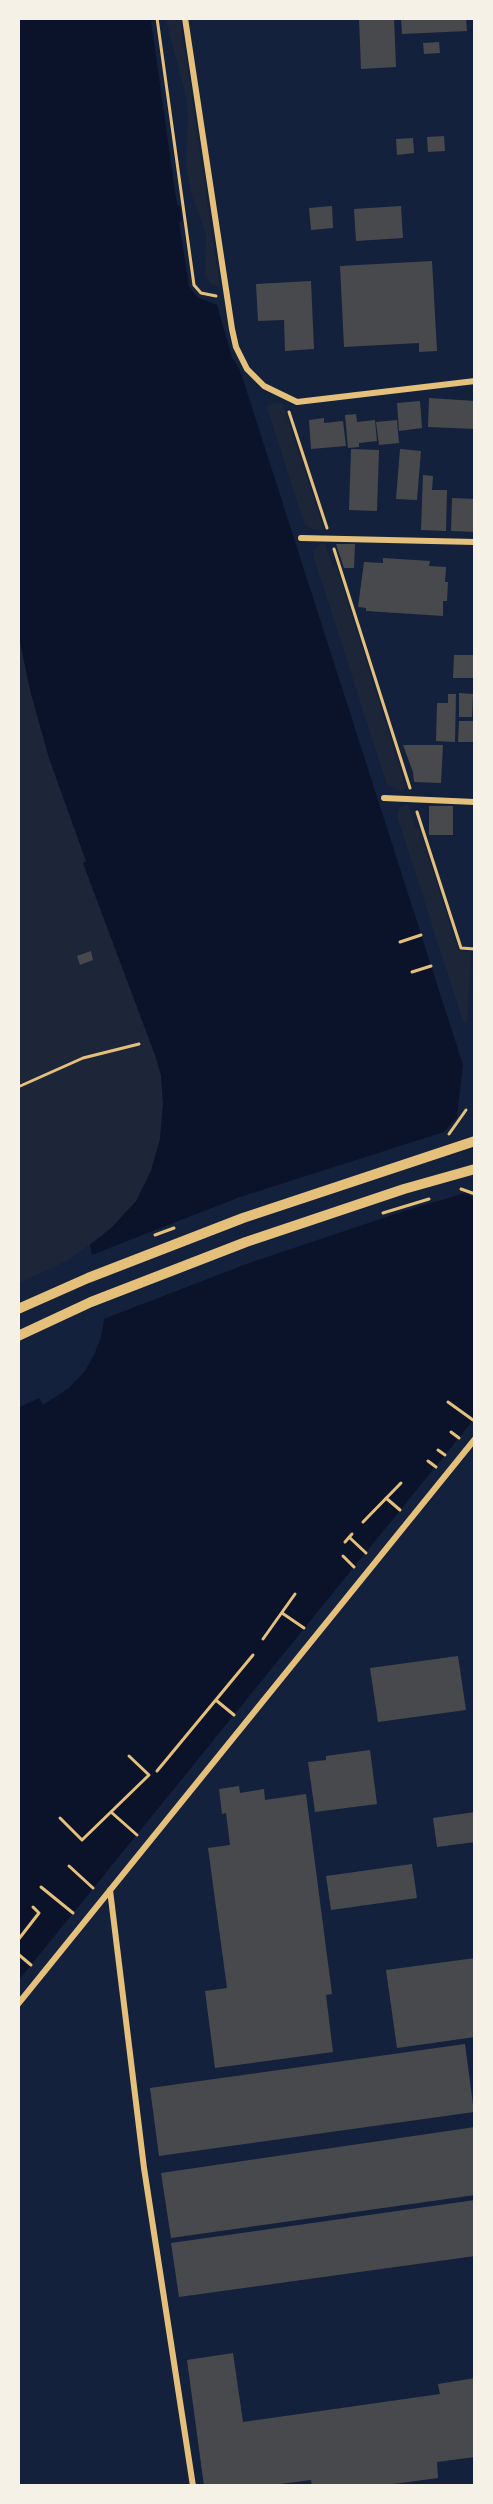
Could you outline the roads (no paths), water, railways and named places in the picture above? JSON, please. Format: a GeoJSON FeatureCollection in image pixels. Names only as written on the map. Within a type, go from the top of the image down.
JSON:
{"type":"FeatureCollection","features":[{"type":"Feature","properties":{"kind":"street"},"geometry":{"type":"LineString","coordinates":[[185,18],[227,298],[236,347],[247,369],[264,386],[297,402],[475,381]]}},
{"type":"Feature","properties":{"kind":"street"},"geometry":{"type":"LineString","coordinates":[[301,538],[475,542]]}},
{"type":"Feature","properties":{"kind":"street"},"geometry":{"type":"LineString","coordinates":[[384,798],[475,802]]}},
{"type":"Feature","properties":{"kind":"street"},"geometry":{"type":"LineString","coordinates":[[18,1309],[88,1278],[243,1218],[475,1141]]}},
{"type":"Feature","properties":{"kind":"street"},"geometry":{"type":"LineString","coordinates":[[18,1336],[91,1302],[280,1230],[404,1189],[475,1169]]}},
{"type":"Feature","properties":{"kind":"street"},"geometry":{"type":"LineString","coordinates":[[18,2004],[475,1439]]}},
{"type":"Feature","properties":{"kind":"street"},"geometry":{"type":"LineString","coordinates":[[110,1890],[144,2168],[193,2486]]}}]}
